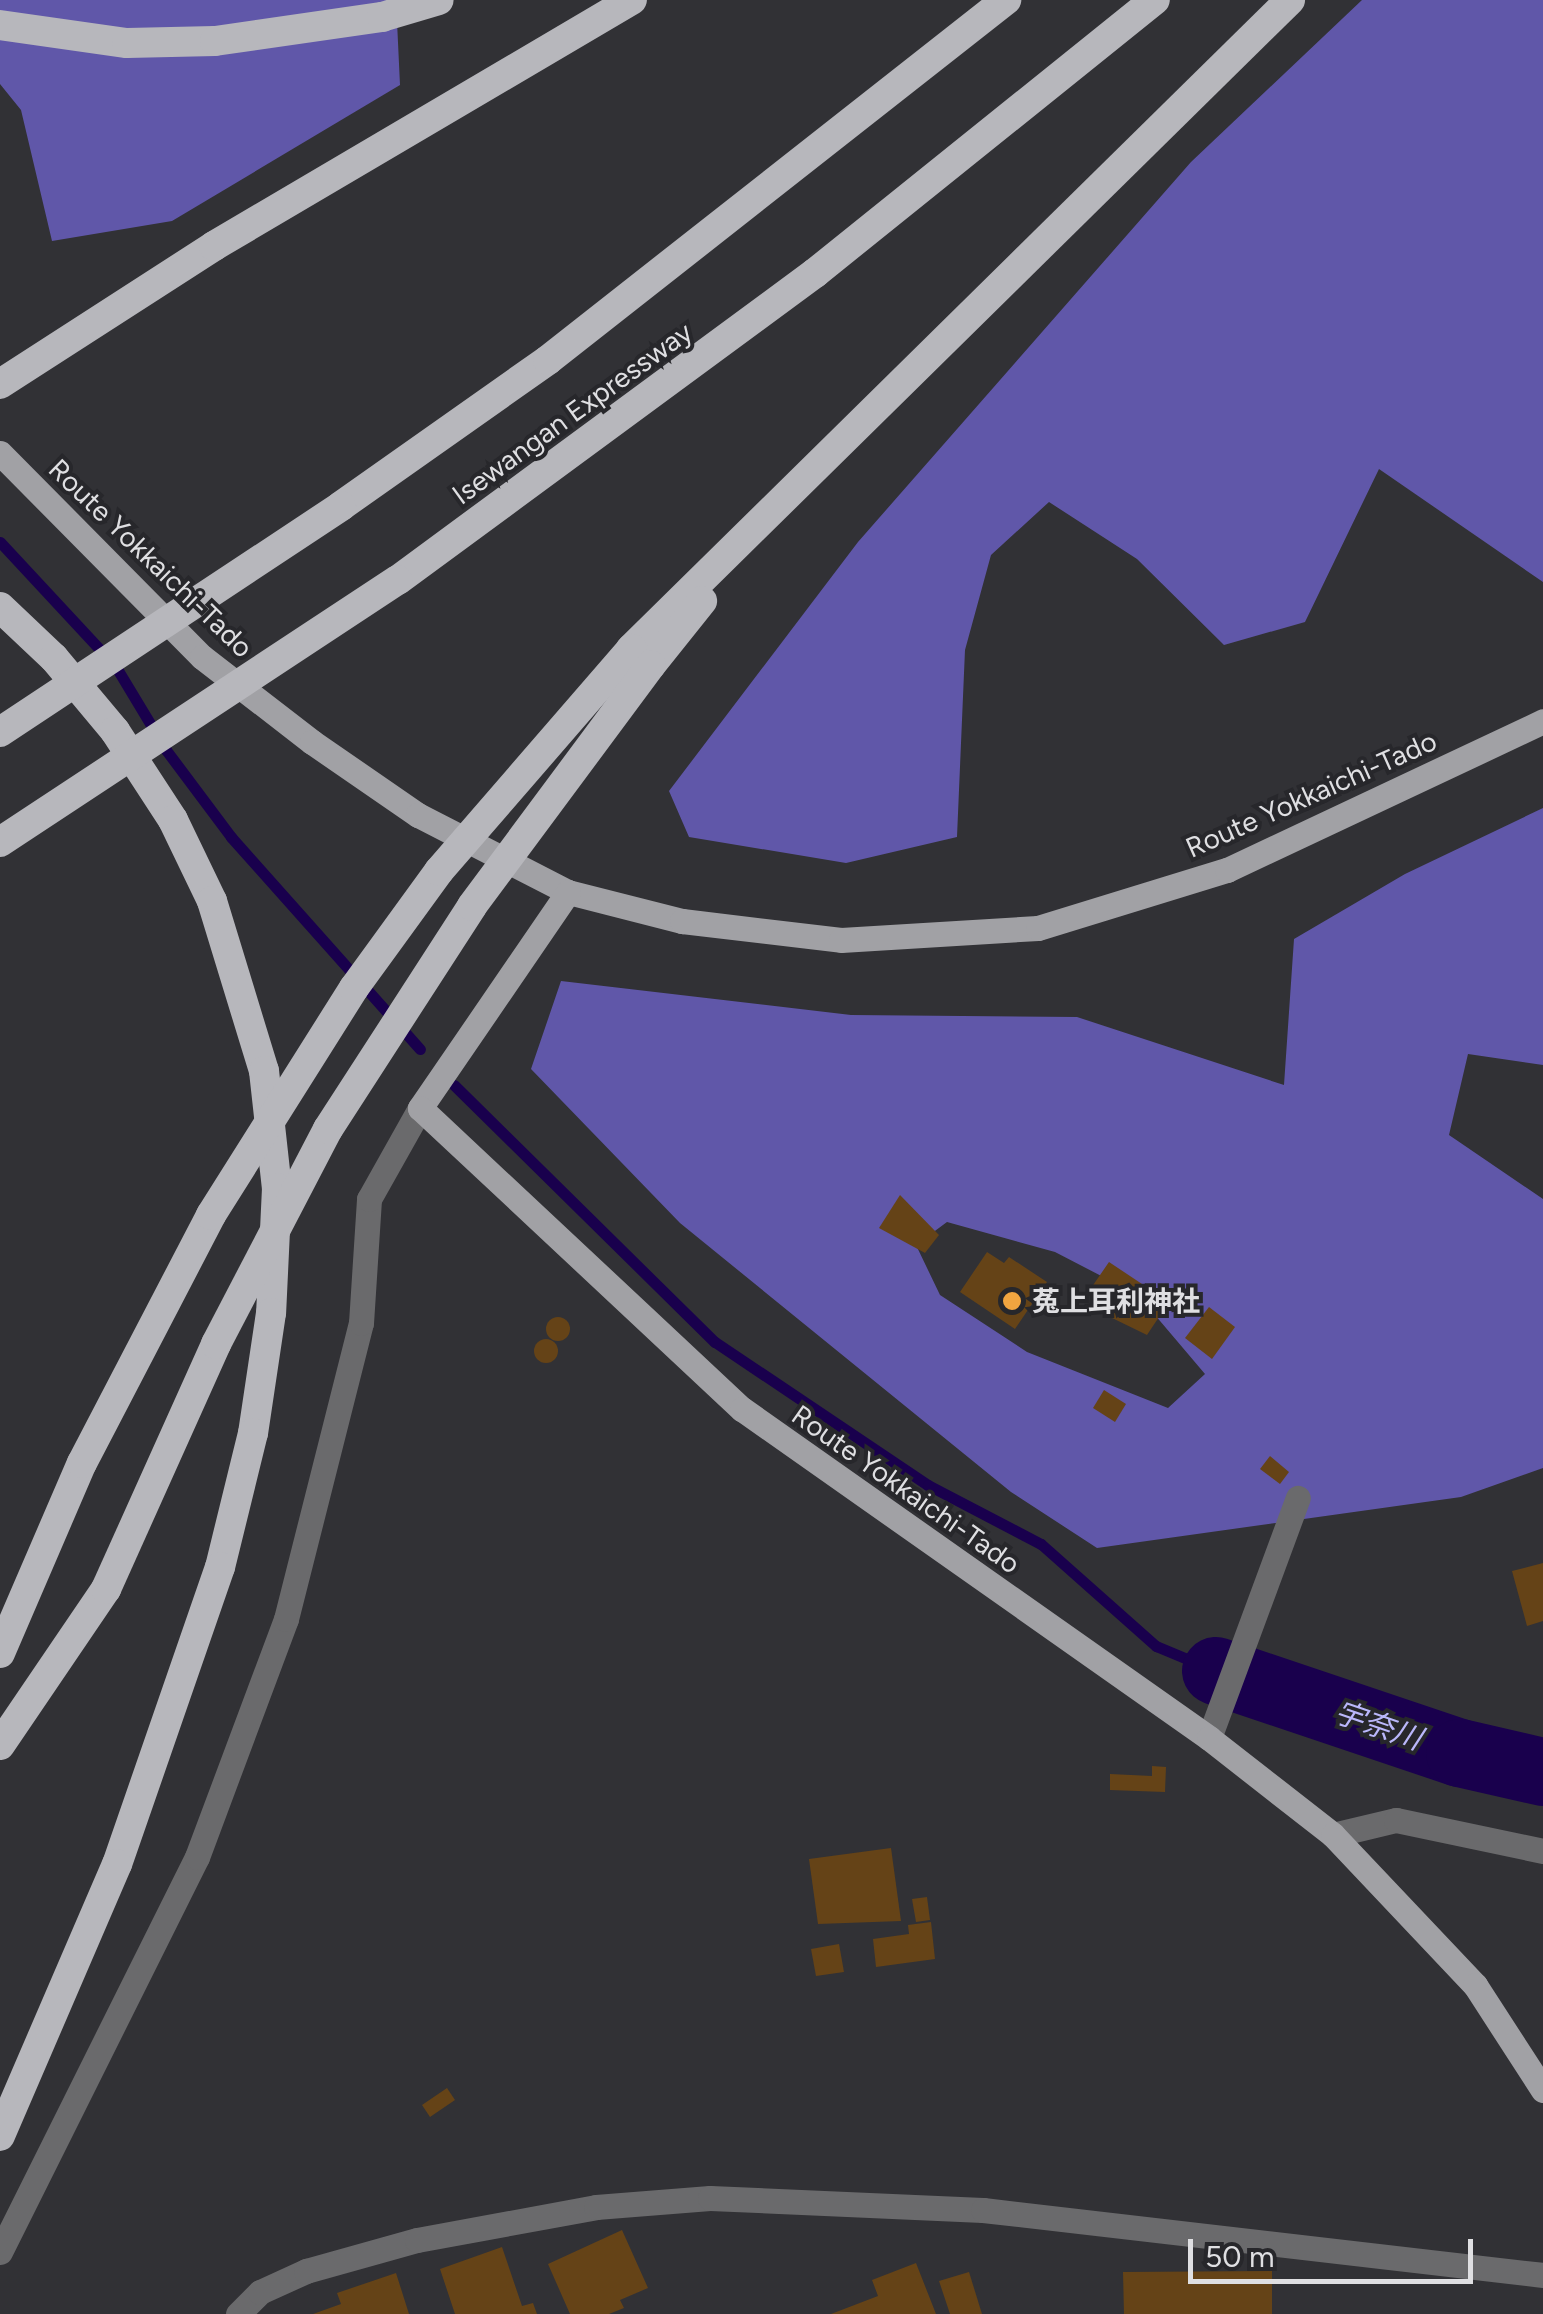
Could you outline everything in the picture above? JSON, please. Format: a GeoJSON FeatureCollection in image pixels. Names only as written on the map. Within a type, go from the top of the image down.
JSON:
{"type":"FeatureCollection","features":[{"type":"Feature","properties":{"kind":"highway"},"geometry":{"type":"LineString","coordinates":[[0,25],[126,42],[296,32],[439,0]]}},
{"type":"Feature","properties":{"kind":"highway"},"geometry":{"type":"LineString","coordinates":[[0,384],[198,256],[632,0]]}},
{"type":"Feature","properties":{"kind":"highway","name":"Isewangan Expressway"},"geometry":{"type":"LineString","coordinates":[[0,732],[341,506],[563,348],[1006,0]]}},
{"type":"Feature","properties":{"kind":"highway","name":"Isewangan Expressway"},"geometry":{"type":"LineString","coordinates":[[0,842],[398,580],[629,414],[1032,104],[1155,0]]}},
{"type":"Feature","properties":{"kind":"highway"},"geometry":{"type":"LineString","coordinates":[[0,1653],[82,1464],[211,1216],[354,988],[439,871],[827,454],[1102,190],[1290,0]]}},
{"type":"Feature","properties":{"kind":"highway"},"geometry":{"type":"LineString","coordinates":[[0,607],[54,658],[115,732],[196,868],[242,983],[264,1071],[277,1188],[271,1312],[253,1434],[220,1567],[117,1864],[0,2136]]}},
{"type":"Feature","properties":{"kind":"highway"},"geometry":{"type":"LineString","coordinates":[[0,1745],[106,1589],[216,1344],[337,1113],[641,657]]}},
{"type":"Feature","properties":{"kind":"main road","name":"Route Yokkaichi-Tado"},"geometry":{"type":"LineString","coordinates":[[0,453],[233,681],[418,814],[568,892],[682,921],[842,940],[1038,928],[1226,870],[1543,721]]}},
{"type":"Feature","properties":{"kind":"main road"},"geometry":{"type":"LineString","coordinates":[[420,1108],[568,892]]}},
{"type":"Feature","properties":{"kind":"main road","name":"Route Yokkaichi-Tado"},"geometry":{"type":"LineString","coordinates":[[420,1108],[742,1409],[1209,1738],[1333,1835],[1475,1985],[1543,2090]]}},
{"type":"Feature","properties":{"kind":"street"},"geometry":{"type":"LineString","coordinates":[[0,2252],[196,1857],[267,1670],[360,1324],[368,1199],[420,1108]]}},
{"type":"Feature","properties":{"kind":"street"},"geometry":{"type":"LineString","coordinates":[[1209,1738],[1298,1498]]}},
{"type":"Feature","properties":{"kind":"street"},"geometry":{"type":"LineString","coordinates":[[1333,1835],[1396,1820],[1543,1851]]}},
{"type":"Feature","properties":{"kind":"street"},"geometry":{"type":"LineString","coordinates":[[238,2314],[260,2292],[306,2270],[417,2240],[596,2207],[710,2198],[983,2210],[1543,2275]]}},
{"type":"Feature","properties":{"kind":"shaded area"},"geometry":{"type":"Polygon","coordinates":[[[0,0],[396,0],[400,85],[172,221],[52,241],[21,110],[0,84],[0,0]]]}},
{"type":"Feature","properties":{"kind":"shaded area"},"geometry":{"type":"Polygon","coordinates":[[[1362,0],[1543,0],[1543,582],[1379,469],[1305,622],[1224,645],[1137,559],[1049,502],[991,555],[965,650],[957,837],[846,863],[689,837],[669,791],[858,542],[1191,162],[1362,0]]]}},
{"type":"Feature","properties":{"kind":"shaded area"},"geometry":{"type":"Polygon","coordinates":[[[1543,808],[1543,1065],[1468,1054],[1449,1135],[1543,1199],[1543,1468],[1461,1497],[1097,1548],[1011,1492],[680,1223],[531,1069],[561,981],[851,1015],[1077,1017],[1284,1085],[1294,939],[1405,874],[1543,808]],[[947,1222],[916,1245],[940,1295],[1027,1352],[1168,1408],[1205,1374],[1138,1295],[1055,1252],[947,1222]]]}},
{"type":"Feature","properties":{"kind":"building"},"geometry":{"type":"Polygon","coordinates":[[[900,1195],[939,1235],[925,1253],[879,1228],[900,1195]]]}},
{"type":"Feature","properties":{"kind":"building"},"geometry":{"type":"Polygon","coordinates":[[[987,1252],[1004,1263],[1009,1257],[1047,1282],[1015,1329],[960,1292],[987,1252]]]}},
{"type":"Feature","properties":{"kind":"building"},"geometry":{"type":"Polygon","coordinates":[[[1109,1262],[1169,1302],[1147,1335],[1108,1316],[1114,1307],[1089,1291],[1109,1262]]]}},
{"type":"Feature","properties":{"kind":"building"},"geometry":{"type":"Polygon","coordinates":[[[1209,1307],[1235,1327],[1212,1359],[1185,1338],[1209,1307]]]}},
{"type":"Feature","properties":{"kind":"building"},"geometry":{"type":"Polygon","coordinates":[[[558,1317],[567,1320],[567,1338],[558,1341],[549,1338],[546,1329],[549,1320],[558,1317]]]}},
{"type":"Feature","properties":{"kind":"building"},"geometry":{"type":"Polygon","coordinates":[[[546,1339],[555,1342],[555,1360],[546,1363],[537,1360],[534,1351],[537,1342],[546,1339]]]}},
{"type":"Feature","properties":{"kind":"building"},"geometry":{"type":"Polygon","coordinates":[[[1104,1390],[1126,1404],[1115,1422],[1093,1408],[1104,1390]]]}},
{"type":"Feature","properties":{"kind":"building"},"geometry":{"type":"Polygon","coordinates":[[[1270,1456],[1289,1472],[1280,1484],[1260,1469],[1270,1456]]]}},
{"type":"Feature","properties":{"kind":"building"},"geometry":{"type":"Polygon","coordinates":[[[1543,1563],[1543,1621],[1527,1626],[1512,1571],[1543,1563]]]}},
{"type":"Feature","properties":{"kind":"building"},"geometry":{"type":"Polygon","coordinates":[[[1152,1766],[1166,1767],[1165,1792],[1110,1790],[1110,1774],[1152,1776],[1152,1766]]]}},
{"type":"Feature","properties":{"kind":"building"},"geometry":{"type":"Polygon","coordinates":[[[891,1848],[901,1921],[818,1924],[809,1859],[891,1848]]]}},
{"type":"Feature","properties":{"kind":"building"},"geometry":{"type":"Polygon","coordinates":[[[927,1897],[930,1920],[916,1922],[912,1899],[927,1897]]]}},
{"type":"Feature","properties":{"kind":"building"},"geometry":{"type":"Polygon","coordinates":[[[931,1922],[935,1959],[876,1967],[873,1939],[909,1934],[908,1925],[931,1922]]]}},
{"type":"Feature","properties":{"kind":"building"},"geometry":{"type":"Polygon","coordinates":[[[839,1944],[844,1972],[816,1976],[811,1949],[839,1944]]]}},
{"type":"Feature","properties":{"kind":"building"},"geometry":{"type":"Polygon","coordinates":[[[447,2088],[455,2100],[430,2117],[422,2105],[447,2088]]]}},
{"type":"Feature","properties":{"kind":"building"},"geometry":{"type":"Polygon","coordinates":[[[622,2230],[648,2288],[620,2300],[624,2308],[609,2314],[570,2314],[548,2264],[622,2230]]]}},
{"type":"Feature","properties":{"kind":"building"},"geometry":{"type":"Polygon","coordinates":[[[502,2247],[522,2306],[533,2303],[537,2314],[455,2314],[440,2269],[502,2247]]]}},
{"type":"Feature","properties":{"kind":"building"},"geometry":{"type":"Polygon","coordinates":[[[916,2263],[936,2314],[831,2314],[878,2296],[872,2280],[916,2263]]]}},
{"type":"Feature","properties":{"kind":"building"},"geometry":{"type":"Polygon","coordinates":[[[1272,2271],[1272,2314],[1124,2314],[1123,2272],[1272,2271]]]}},
{"type":"Feature","properties":{"kind":"building"},"geometry":{"type":"Polygon","coordinates":[[[969,2272],[982,2314],[950,2314],[939,2281],[969,2272]]]}},
{"type":"Feature","properties":{"kind":"building"},"geometry":{"type":"Polygon","coordinates":[[[396,2273],[409,2314],[313,2314],[341,2304],[337,2293],[396,2273]]]}},
{"type":"Feature","properties":{"kind":"waterway"},"geometry":{"type":"LineString","coordinates":[[0,542],[116,667],[166,750],[231,837],[420,1049]]}},
{"type":"Feature","properties":{"kind":"waterway"},"geometry":{"type":"LineString","coordinates":[[454,1085],[715,1342],[928,1485],[1041,1544],[1156,1646],[1216,1671]]}},
{"type":"Feature","properties":{"kind":"waterway","name":"宇奈川"},"geometry":{"type":"LineString","coordinates":[[1216,1671],[1460,1753],[1543,1772]]}},
{"type":"Feature","properties":{"kind":"place","name":"菟上耳利神社"},"geometry":{"type":"Point","coordinates":[1012,1301]}}]}
